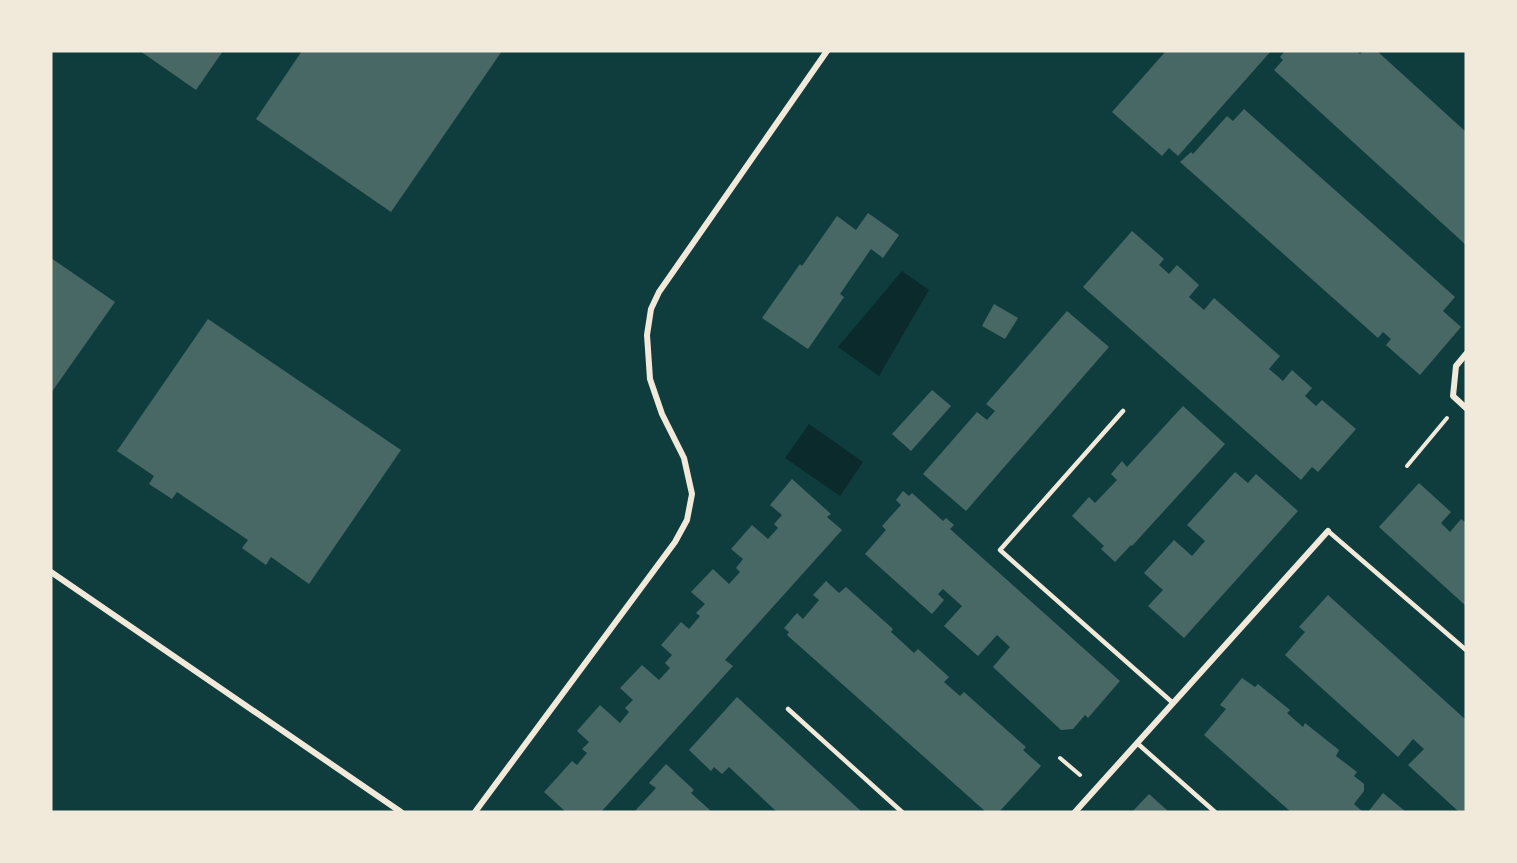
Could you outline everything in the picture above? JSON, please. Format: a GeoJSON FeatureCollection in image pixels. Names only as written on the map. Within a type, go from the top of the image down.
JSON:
{"type":"FeatureCollection","features":[{"type":"Feature","properties":{"kind":"street"},"geometry":{"type":"LineString","coordinates":[[475,812],[675,542],[687,520],[693,494],[684,458],[662,414],[650,379],[647,334],[651,309],[659,292],[827,51]]}},
{"type":"Feature","properties":{"kind":"street"},"geometry":{"type":"LineString","coordinates":[[1466,354],[1456,366],[1453,396],[1466,408]]}},
{"type":"Feature","properties":{"kind":"street"},"geometry":{"type":"LineString","coordinates":[[1075,812],[1328,531]]}},
{"type":"Feature","properties":{"kind":"street"},"geometry":{"type":"LineString","coordinates":[[51,572],[401,812]]}},
{"type":"Feature","properties":{"kind":"lane"},"geometry":{"type":"LineString","coordinates":[[1123,411],[1000,549],[1173,703]]}},
{"type":"Feature","properties":{"kind":"lane"},"geometry":{"type":"LineString","coordinates":[[1328,531],[1466,650]]}},
{"type":"Feature","properties":{"kind":"lane"},"geometry":{"type":"LineString","coordinates":[[788,709],[902,812]]}},
{"type":"Feature","properties":{"kind":"lane"},"geometry":{"type":"LineString","coordinates":[[1137,743],[1215,812]]}},
{"type":"Feature","properties":{"kind":"path"},"geometry":{"type":"LineString","coordinates":[[1407,466],[1460,402]]}},
{"type":"Feature","properties":{"kind":"water"},"geometry":{"type":"Polygon","coordinates":[[[902,271],[929,290],[879,376],[838,347],[902,271]]]}},
{"type":"Feature","properties":{"kind":"water"},"geometry":{"type":"Polygon","coordinates":[[[809,424],[863,462],[840,496],[785,458],[809,424]]]}},
{"type":"Feature","properties":{"kind":"building"},"geometry":{"type":"Polygon","coordinates":[[[140,51],[223,51],[196,90],[140,51]]]}},
{"type":"Feature","properties":{"kind":"building"},"geometry":{"type":"Polygon","coordinates":[[[302,51],[502,51],[391,212],[256,119],[302,51]]]}},
{"type":"Feature","properties":{"kind":"building"},"geometry":{"type":"Polygon","coordinates":[[[1166,51],[1271,51],[1178,156],[1169,148],[1162,156],[1112,112],[1166,51]]]}},
{"type":"Feature","properties":{"kind":"building"},"geometry":{"type":"Polygon","coordinates":[[[1285,51],[1356,51],[1360,54],[1363,51],[1377,51],[1466,132],[1466,245],[1274,70],[1283,60],[1280,57],[1285,51]]]}},
{"type":"Feature","properties":{"kind":"building"},"geometry":{"type":"Polygon","coordinates":[[[1244,109],[1455,297],[1443,311],[1461,327],[1420,375],[1386,345],[1391,339],[1383,332],[1378,338],[1180,162],[1191,152],[1193,154],[1227,116],[1233,121],[1244,109]]]}},
{"type":"Feature","properties":{"kind":"building"},"geometry":{"type":"Polygon","coordinates":[[[868,213],[899,235],[883,258],[871,249],[840,294],[844,297],[808,349],[762,318],[837,216],[856,230],[868,213]]]}},
{"type":"Feature","properties":{"kind":"building"},"geometry":{"type":"Polygon","coordinates":[[[1132,231],[1164,259],[1159,265],[1169,274],[1177,265],[1199,285],[1189,297],[1204,310],[1214,298],[1280,356],[1269,369],[1283,381],[1292,370],[1312,388],[1305,396],[1316,406],[1322,400],[1356,429],[1318,472],[1312,467],[1301,480],[1083,287],[1132,231]]]}},
{"type":"Feature","properties":{"kind":"building"},"geometry":{"type":"Polygon","coordinates":[[[51,258],[115,302],[51,393],[51,258]]]}},
{"type":"Feature","properties":{"kind":"building"},"geometry":{"type":"Polygon","coordinates":[[[994,304],[1018,318],[1005,339],[982,326],[994,304]]]}},
{"type":"Feature","properties":{"kind":"building"},"geometry":{"type":"Polygon","coordinates":[[[1067,311],[1109,347],[966,511],[923,474],[977,412],[987,420],[995,411],[986,404],[1067,311]]]}},
{"type":"Feature","properties":{"kind":"building"},"geometry":{"type":"Polygon","coordinates":[[[208,319],[401,450],[309,584],[271,557],[266,565],[242,548],[248,540],[177,492],[172,499],[149,484],[154,476],[117,451],[208,319]]]}},
{"type":"Feature","properties":{"kind":"building"},"geometry":{"type":"Polygon","coordinates":[[[932,390],[951,406],[911,451],[892,434],[932,390]]]}},
{"type":"Feature","properties":{"kind":"building"},"geometry":{"type":"Polygon","coordinates":[[[1183,406],[1225,444],[1115,562],[1101,549],[1104,546],[1072,516],[1089,497],[1095,503],[1117,480],[1111,474],[1122,461],[1127,467],[1183,406]]]}},
{"type":"Feature","properties":{"kind":"building"},"geometry":{"type":"Polygon","coordinates":[[[1235,472],[1248,483],[1256,474],[1298,511],[1184,638],[1148,606],[1163,590],[1144,573],[1174,540],[1192,556],[1205,541],[1187,525],[1235,472]]]}},
{"type":"Feature","properties":{"kind":"building"},"geometry":{"type":"Polygon","coordinates":[[[792,479],[831,514],[827,517],[842,530],[725,660],[733,666],[601,812],[566,812],[544,792],[572,761],[577,765],[587,753],[582,749],[589,742],[577,731],[600,705],[620,723],[629,712],[625,708],[633,700],[620,688],[642,665],[659,680],[670,668],[665,663],[672,655],[661,645],[681,622],[689,629],[700,616],[696,613],[705,604],[691,592],[713,569],[729,584],[740,572],[736,568],[743,559],[731,549],[752,525],[768,539],[778,528],[774,524],[782,515],[770,505],[792,479]]]}},
{"type":"Feature","properties":{"kind":"building"},"geometry":{"type":"Polygon","coordinates":[[[1419,483],[1451,512],[1441,523],[1450,532],[1461,519],[1466,523],[1466,606],[1379,527],[1419,483]]]}},
{"type":"Feature","properties":{"kind":"building"},"geometry":{"type":"Polygon","coordinates":[[[903,491],[909,496],[912,493],[943,521],[946,518],[954,525],[950,529],[1120,681],[1088,718],[1085,715],[1073,729],[1061,730],[993,667],[1010,647],[997,635],[978,656],[944,626],[962,606],[943,589],[938,594],[944,600],[932,614],[865,554],[886,530],[882,526],[901,505],[896,500],[903,491]]]}},
{"type":"Feature","properties":{"kind":"building"},"geometry":{"type":"Polygon","coordinates":[[[826,581],[839,593],[846,587],[893,629],[891,632],[914,653],[918,649],[949,677],[944,682],[960,696],[964,692],[1026,747],[1023,750],[1041,766],[999,812],[986,812],[787,635],[789,632],[784,628],[797,613],[803,619],[819,600],[813,595],[826,581]]]}},
{"type":"Feature","properties":{"kind":"building"},"geometry":{"type":"Polygon","coordinates":[[[1328,595],[1466,720],[1466,812],[1459,812],[1408,765],[1424,749],[1413,739],[1398,757],[1285,655],[1305,632],[1299,627],[1328,595]]]}},
{"type":"Feature","properties":{"kind":"building"},"geometry":{"type":"Polygon","coordinates":[[[1242,678],[1255,687],[1258,684],[1290,710],[1287,713],[1303,727],[1305,723],[1339,750],[1336,756],[1357,772],[1354,776],[1364,784],[1364,791],[1354,804],[1363,812],[1291,812],[1204,735],[1226,709],[1220,705],[1242,678]]]}},
{"type":"Feature","properties":{"kind":"building"},"geometry":{"type":"Polygon","coordinates":[[[737,697],[862,812],[777,812],[729,767],[722,774],[714,767],[711,771],[689,750],[737,697]]]}},
{"type":"Feature","properties":{"kind":"building"},"geometry":{"type":"Polygon","coordinates":[[[666,764],[694,790],[691,793],[712,812],[634,812],[656,788],[649,783],[666,764]]]}},
{"type":"Feature","properties":{"kind":"building"},"geometry":{"type":"Polygon","coordinates":[[[1383,793],[1406,812],[1368,812],[1383,793]]]}},
{"type":"Feature","properties":{"kind":"building"},"geometry":{"type":"Polygon","coordinates":[[[1149,794],[1169,812],[1132,812],[1149,794]]]}}]}
